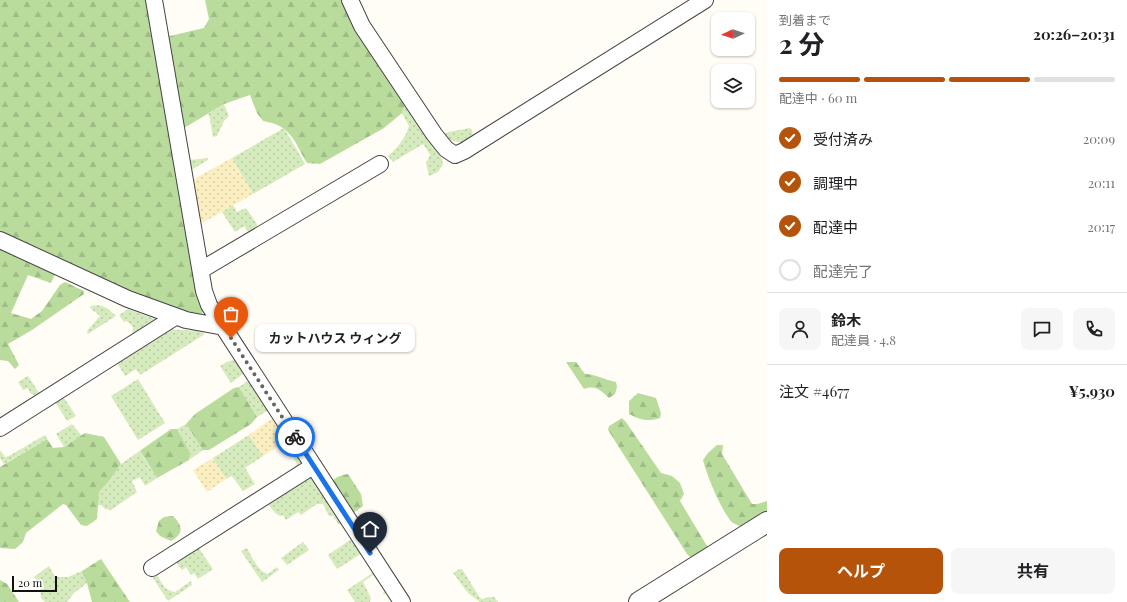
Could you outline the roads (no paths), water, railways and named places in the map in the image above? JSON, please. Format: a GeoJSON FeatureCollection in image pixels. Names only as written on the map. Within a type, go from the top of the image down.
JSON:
{"type":"FeatureCollection","features":[{"type":"Feature","properties":{"kind":"street"},"geometry":{"type":"LineString","coordinates":[[154,0],[204,291],[210,305],[224,327],[402,602]]}},
{"type":"Feature","properties":{"kind":"street"},"geometry":{"type":"LineString","coordinates":[[350,0],[362,26],[434,134],[446,149],[455,155],[464,151],[705,0]]}},
{"type":"Feature","properties":{"kind":"street"},"geometry":{"type":"LineString","coordinates":[[201,270],[380,164]]}},
{"type":"Feature","properties":{"kind":"street"},"geometry":{"type":"LineString","coordinates":[[0,240],[128,299],[175,317],[224,327]]}},
{"type":"Feature","properties":{"kind":"street"},"geometry":{"type":"LineString","coordinates":[[0,428],[175,317]]}},
{"type":"Feature","properties":{"kind":"street"},"geometry":{"type":"LineString","coordinates":[[152,568],[313,466]]}},
{"type":"Feature","properties":{"kind":"street"},"geometry":{"type":"LineString","coordinates":[[639,602],[767,522]]}},
{"type":"Feature","properties":{"kind":"place","name":"カットハウス ウィング"},"geometry":{"type":"Point","coordinates":[231,338]}}]}
